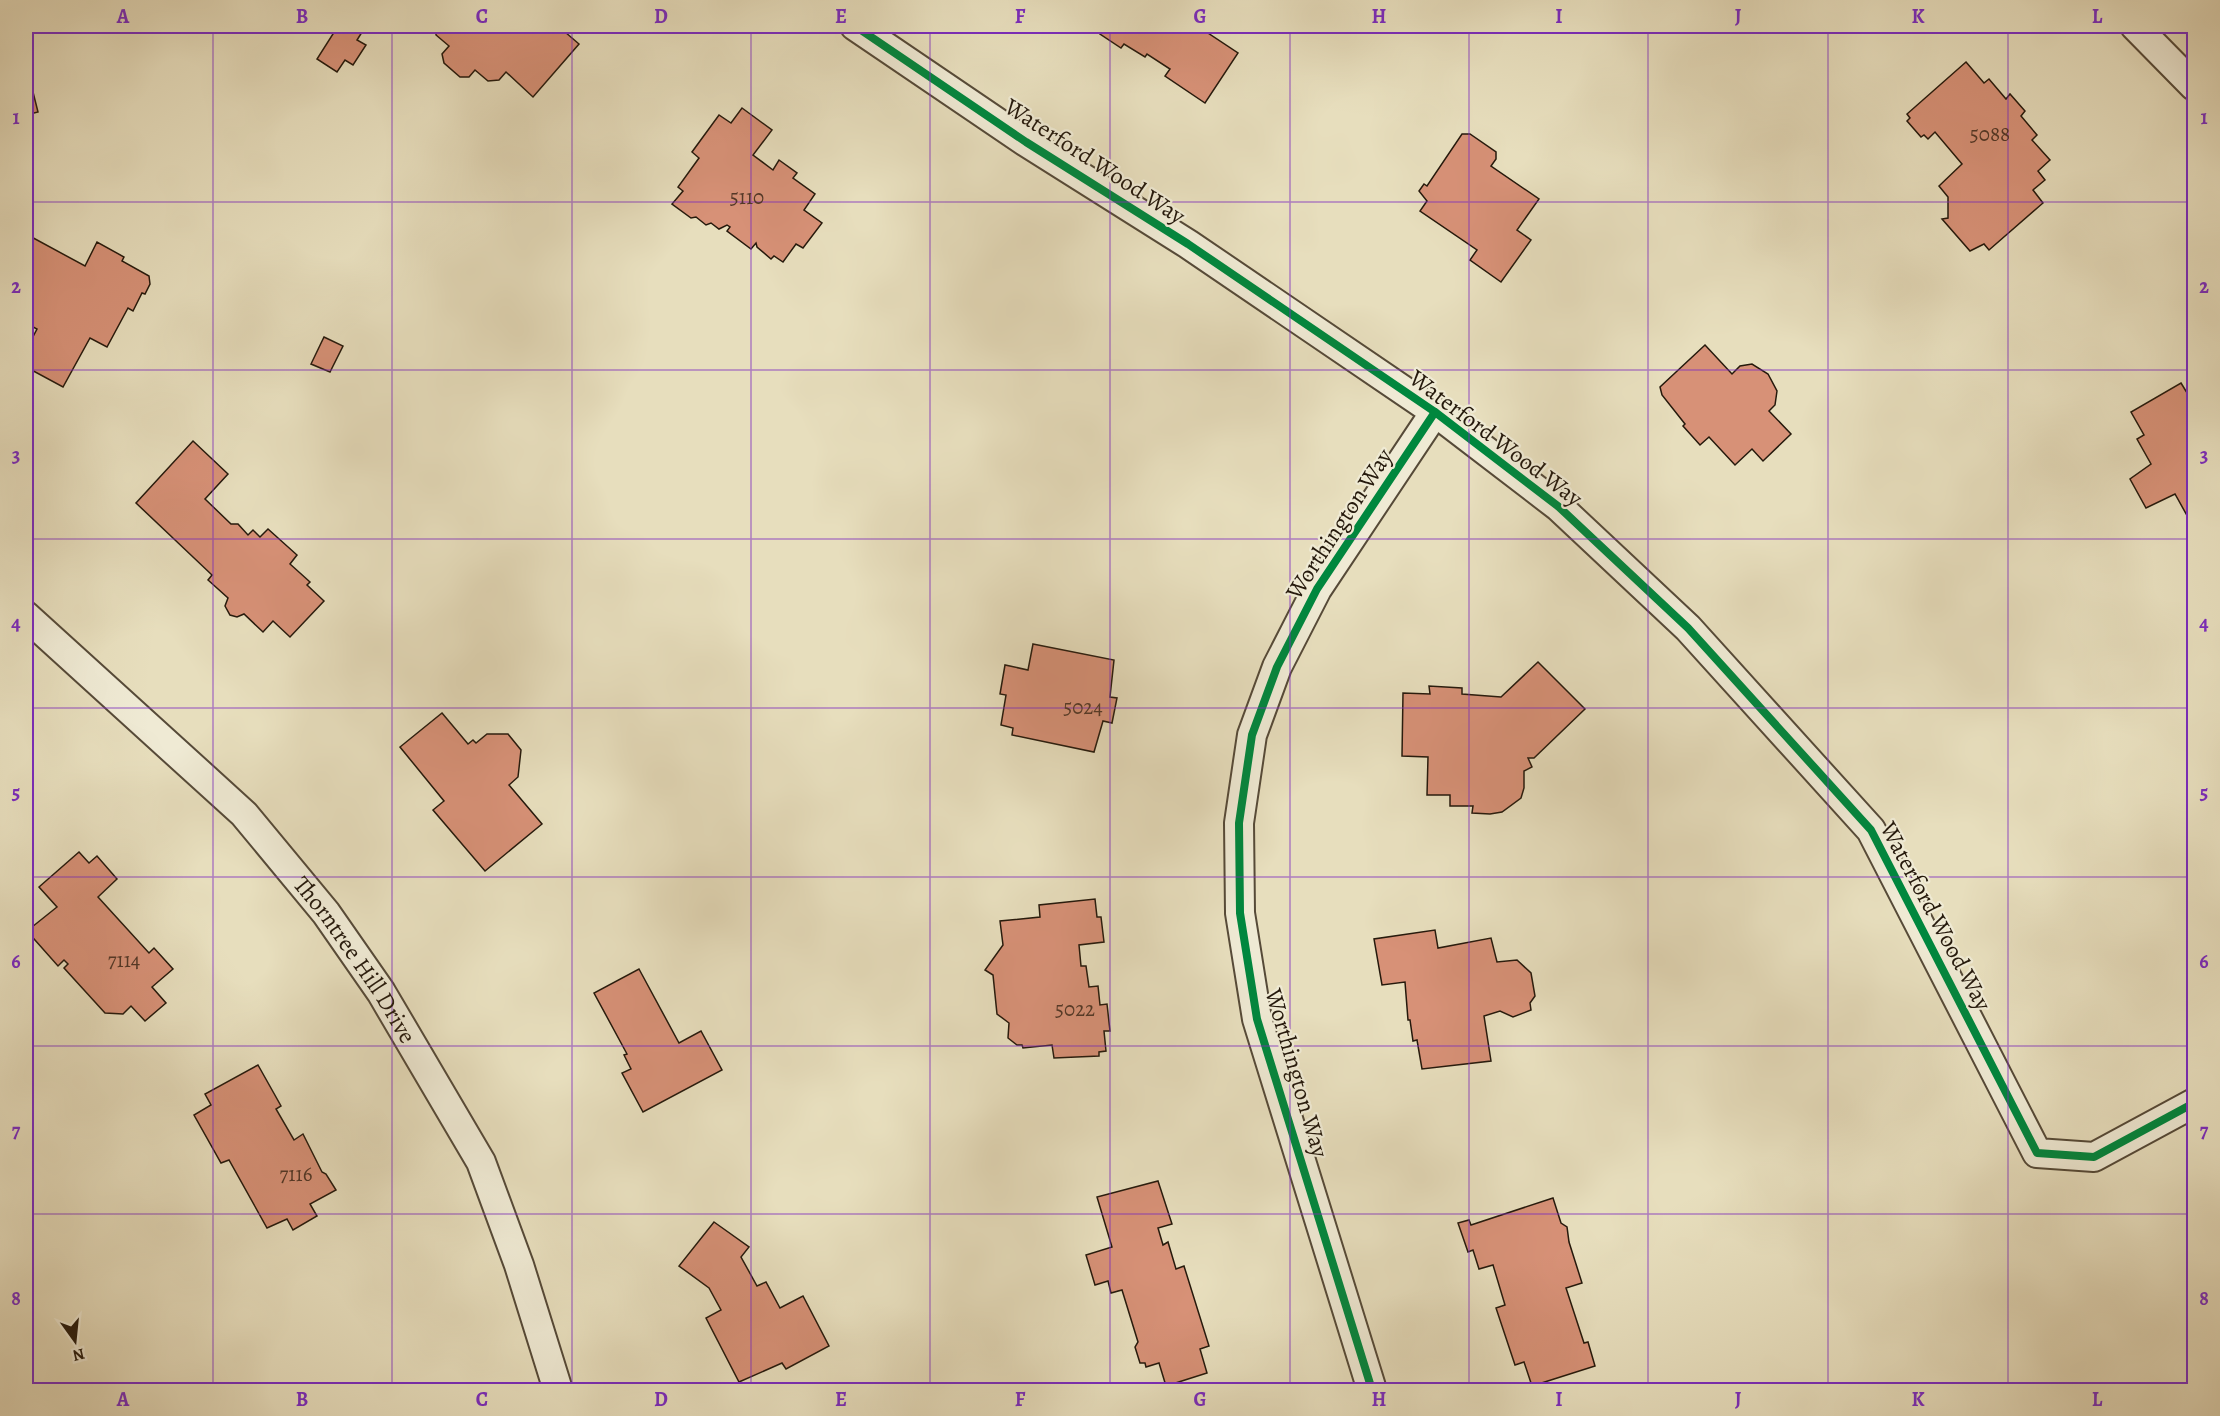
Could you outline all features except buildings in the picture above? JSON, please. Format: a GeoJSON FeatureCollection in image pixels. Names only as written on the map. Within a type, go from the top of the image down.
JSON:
{"type":"FeatureCollection","features":[{"type":"Feature","properties":{"kind":"street","name":"Waterford Wood Way"},"geometry":{"type":"LineString","coordinates":[[855,26],[1026,142],[1188,244],[1435,412],[1559,507],[1688,628],[1871,830],[2037,1154],[2094,1157],[2194,1103]]}},
{"type":"Feature","properties":{"kind":"street"},"geometry":{"type":"LineString","coordinates":[[2135,26],[2194,86]]}},
{"type":"Feature","properties":{"kind":"street","name":"Worthington Way"},"geometry":{"type":"LineString","coordinates":[[1372,1390],[1257,1019],[1240,913],[1239,823],[1252,735],[1277,667],[1317,589],[1435,412]]}},
{"type":"Feature","properties":{"kind":"street","name":"Thorntree Hill Drive"},"geometry":{"type":"LineString","coordinates":[[26,616],[244,814],[326,913],[375,983],[481,1162],[519,1265],[558,1390]]}},
{"type":"Feature","properties":{"kind":"cycle path"},"geometry":{"type":"LineString","coordinates":[[855,26],[1026,142],[1188,244],[1435,412],[1559,507],[1688,628],[1871,830],[2037,1153],[2094,1157],[2194,1103]]}},
{"type":"Feature","properties":{"kind":"cycle path"},"geometry":{"type":"LineString","coordinates":[[1372,1390],[1257,1019],[1240,913],[1239,823],[1252,735],[1277,667],[1317,589],[1435,412]]}}]}
